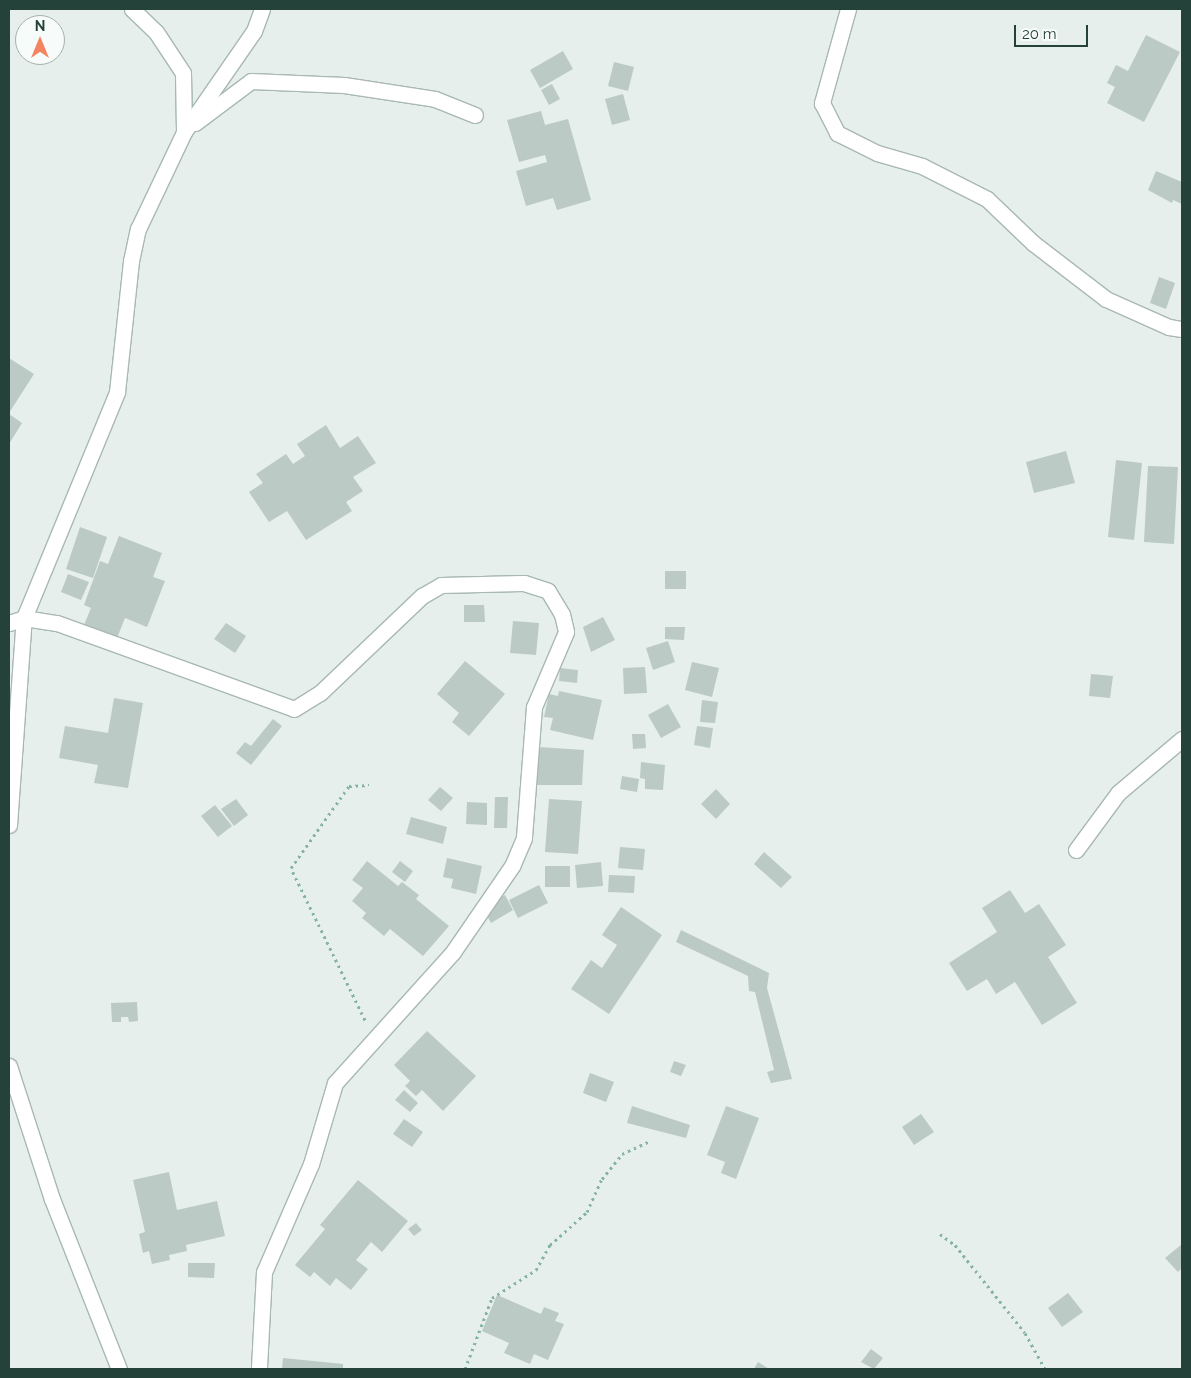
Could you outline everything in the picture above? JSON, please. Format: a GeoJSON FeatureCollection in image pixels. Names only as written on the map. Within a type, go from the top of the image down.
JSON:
{"type":"FeatureCollection","features":[{"type":"Feature","properties":{"kind":"street"},"geometry":{"type":"LineString","coordinates":[[132,9],[156,32],[183,73],[184,132]]}},
{"type":"Feature","properties":{"kind":"street"},"geometry":{"type":"LineString","coordinates":[[9,825],[24,618],[117,392],[131,261],[138,229],[184,132],[254,31],[262,9]]}},
{"type":"Feature","properties":{"kind":"street"},"geometry":{"type":"LineString","coordinates":[[848,9],[822,103],[837,134],[877,153],[922,166],[986,199],[1033,243],[1106,299],[1169,327],[1182,329]]}},
{"type":"Feature","properties":{"kind":"street"},"geometry":{"type":"LineString","coordinates":[[184,132],[252,81],[344,84],[435,99],[475,115]]}},
{"type":"Feature","properties":{"kind":"street"},"geometry":{"type":"LineString","coordinates":[[9,623],[24,618],[57,623],[294,709],[320,693],[422,596],[441,585],[524,583],[548,591],[562,614],[566,632],[534,707],[524,838],[512,866],[453,952],[335,1083],[311,1164],[264,1272],[259,1369]]}},
{"type":"Feature","properties":{"kind":"street"},"geometry":{"type":"LineString","coordinates":[[1076,850],[1118,793],[1182,739]]}},
{"type":"Feature","properties":{"kind":"street"},"geometry":{"type":"LineString","coordinates":[[9,1066],[52,1199],[119,1369]]}},
{"type":"Feature","properties":{"kind":"path"},"geometry":{"type":"LineString","coordinates":[[369,784],[349,786],[291,868],[367,1026],[378,1036]]}},
{"type":"Feature","properties":{"kind":"path"},"geometry":{"type":"LineString","coordinates":[[465,1369],[492,1298],[536,1270],[550,1245],[587,1212],[602,1179],[622,1154],[650,1141]]}},
{"type":"Feature","properties":{"kind":"path"},"geometry":{"type":"LineString","coordinates":[[940,1234],[955,1245],[1019,1326],[1045,1369]]}},
{"type":"Feature","properties":{"kind":"building"},"geometry":{"type":"Polygon","coordinates":[[[1146,35],[1180,52],[1144,122],[1107,103],[1115,87],[1107,83],[1116,65],[1128,71],[1146,35]]]}},
{"type":"Feature","properties":{"kind":"building"},"geometry":{"type":"Polygon","coordinates":[[[563,51],[573,69],[540,88],[530,70],[563,51]]]}},
{"type":"Feature","properties":{"kind":"building"},"geometry":{"type":"Polygon","coordinates":[[[614,62],[634,67],[628,91],[608,86],[614,62]]]}},
{"type":"Feature","properties":{"kind":"building"},"geometry":{"type":"Polygon","coordinates":[[[552,84],[560,99],[549,105],[541,90],[552,84]]]}},
{"type":"Feature","properties":{"kind":"building"},"geometry":{"type":"Polygon","coordinates":[[[623,94],[630,120],[612,125],[605,99],[623,94]]]}},
{"type":"Feature","properties":{"kind":"building"},"geometry":{"type":"Polygon","coordinates":[[[541,111],[545,125],[568,119],[591,200],[557,210],[553,198],[526,206],[516,171],[547,162],[545,155],[519,162],[507,120],[541,111]]]}},
{"type":"Feature","properties":{"kind":"building"},"geometry":{"type":"Polygon","coordinates":[[[1156,171],[1182,182],[1182,204],[1173,200],[1172,203],[1148,190],[1156,171]]]}},
{"type":"Feature","properties":{"kind":"building"},"geometry":{"type":"Polygon","coordinates":[[[1159,277],[1175,283],[1166,309],[1150,303],[1159,277]]]}},
{"type":"Feature","properties":{"kind":"building"},"geometry":{"type":"Polygon","coordinates":[[[9,358],[34,374],[9,413],[9,358]]]}},
{"type":"Feature","properties":{"kind":"building"},"geometry":{"type":"Polygon","coordinates":[[[9,414],[22,423],[9,444],[9,414]]]}},
{"type":"Feature","properties":{"kind":"building"},"geometry":{"type":"Polygon","coordinates":[[[326,425],[340,448],[358,436],[376,463],[353,477],[363,491],[346,502],[352,511],[306,540],[287,511],[269,522],[249,492],[263,483],[256,474],[286,454],[293,464],[305,456],[297,444],[326,425]]]}},
{"type":"Feature","properties":{"kind":"building"},"geometry":{"type":"Polygon","coordinates":[[[1066,451],[1075,483],[1034,493],[1026,462],[1066,451]]]}},
{"type":"Feature","properties":{"kind":"building"},"geometry":{"type":"Polygon","coordinates":[[[1116,460],[1142,463],[1134,540],[1108,537],[1116,460]]]}},
{"type":"Feature","properties":{"kind":"building"},"geometry":{"type":"Polygon","coordinates":[[[1148,466],[1178,467],[1174,544],[1144,542],[1148,466]]]}},
{"type":"Feature","properties":{"kind":"building"},"geometry":{"type":"Polygon","coordinates":[[[80,527],[107,537],[93,578],[66,569],[80,527]]]}},
{"type":"Feature","properties":{"kind":"building"},"geometry":{"type":"Polygon","coordinates":[[[119,536],[162,553],[153,577],[165,581],[147,627],[125,618],[117,638],[84,625],[91,608],[84,605],[100,561],[108,564],[119,536]]]}},
{"type":"Feature","properties":{"kind":"building"},"geometry":{"type":"Polygon","coordinates":[[[665,571],[686,571],[686,589],[665,589],[665,571]]]}},
{"type":"Feature","properties":{"kind":"building"},"geometry":{"type":"Polygon","coordinates":[[[68,574],[89,582],[81,600],[61,592],[68,574]]]}},
{"type":"Feature","properties":{"kind":"building"},"geometry":{"type":"Polygon","coordinates":[[[464,605],[484,605],[485,622],[464,622],[464,605]]]}},
{"type":"Feature","properties":{"kind":"building"},"geometry":{"type":"Polygon","coordinates":[[[603,617],[615,640],[591,652],[583,627],[603,617]]]}},
{"type":"Feature","properties":{"kind":"building"},"geometry":{"type":"Polygon","coordinates":[[[513,621],[539,623],[536,655],[510,653],[513,621]]]}},
{"type":"Feature","properties":{"kind":"building"},"geometry":{"type":"Polygon","coordinates":[[[226,623],[246,636],[235,653],[214,639],[226,623]]]}},
{"type":"Feature","properties":{"kind":"building"},"geometry":{"type":"Polygon","coordinates":[[[665,627],[685,627],[684,640],[665,639],[665,627]]]}},
{"type":"Feature","properties":{"kind":"building"},"geometry":{"type":"Polygon","coordinates":[[[668,641],[675,662],[653,670],[646,648],[668,641]]]}},
{"type":"Feature","properties":{"kind":"building"},"geometry":{"type":"Polygon","coordinates":[[[465,661],[505,694],[469,736],[452,722],[459,713],[437,694],[465,661]]]}},
{"type":"Feature","properties":{"kind":"building"},"geometry":{"type":"Polygon","coordinates":[[[692,662],[719,668],[712,697],[685,690],[692,662]]]}},
{"type":"Feature","properties":{"kind":"building"},"geometry":{"type":"Polygon","coordinates":[[[645,667],[647,693],[624,694],[623,668],[645,667]]]}},
{"type":"Feature","properties":{"kind":"building"},"geometry":{"type":"Polygon","coordinates":[[[560,668],[578,670],[577,683],[559,681],[560,668]]]}},
{"type":"Feature","properties":{"kind":"building"},"geometry":{"type":"Polygon","coordinates":[[[1091,674],[1113,676],[1110,698],[1089,696],[1091,674]]]}},
{"type":"Feature","properties":{"kind":"building"},"geometry":{"type":"Polygon","coordinates":[[[559,691],[602,700],[593,740],[550,730],[553,718],[544,717],[549,694],[558,696],[559,691]]]}},
{"type":"Feature","properties":{"kind":"building"},"geometry":{"type":"Polygon","coordinates":[[[114,698],[143,703],[128,788],[94,783],[98,765],[59,758],[65,726],[108,733],[114,698]]]}},
{"type":"Feature","properties":{"kind":"building"},"geometry":{"type":"Polygon","coordinates":[[[702,700],[718,702],[715,723],[700,722],[702,700]]]}},
{"type":"Feature","properties":{"kind":"building"},"geometry":{"type":"Polygon","coordinates":[[[668,704],[681,727],[661,738],[648,715],[668,704]]]}},
{"type":"Feature","properties":{"kind":"building"},"geometry":{"type":"Polygon","coordinates":[[[273,719],[282,726],[251,765],[236,753],[245,742],[251,746],[273,719]]]}},
{"type":"Feature","properties":{"kind":"building"},"geometry":{"type":"Polygon","coordinates":[[[697,726],[713,728],[710,748],[694,745],[697,726]]]}},
{"type":"Feature","properties":{"kind":"building"},"geometry":{"type":"Polygon","coordinates":[[[632,734],[645,734],[646,748],[633,749],[632,734]]]}},
{"type":"Feature","properties":{"kind":"building"},"geometry":{"type":"Polygon","coordinates":[[[539,747],[584,750],[582,785],[537,785],[539,747]]]}},
{"type":"Feature","properties":{"kind":"building"},"geometry":{"type":"Polygon","coordinates":[[[641,762],[665,765],[663,790],[645,789],[645,779],[640,778],[641,762]]]}},
{"type":"Feature","properties":{"kind":"building"},"geometry":{"type":"Polygon","coordinates":[[[622,776],[639,779],[637,792],[620,789],[622,776]]]}},
{"type":"Feature","properties":{"kind":"building"},"geometry":{"type":"Polygon","coordinates":[[[440,787],[453,798],[441,811],[428,800],[440,787]]]}},
{"type":"Feature","properties":{"kind":"building"},"geometry":{"type":"Polygon","coordinates":[[[716,789],[730,804],[716,819],[701,804],[716,789]]]}},
{"type":"Feature","properties":{"kind":"building"},"geometry":{"type":"Polygon","coordinates":[[[495,797],[508,797],[507,828],[494,828],[495,797]]]}},
{"type":"Feature","properties":{"kind":"building"},"geometry":{"type":"Polygon","coordinates":[[[236,799],[248,815],[234,826],[221,809],[236,799]]]}},
{"type":"Feature","properties":{"kind":"building"},"geometry":{"type":"Polygon","coordinates":[[[549,799],[582,801],[578,854],[545,852],[549,799]]]}},
{"type":"Feature","properties":{"kind":"building"},"geometry":{"type":"Polygon","coordinates":[[[467,802],[487,803],[487,825],[466,824],[467,802]]]}},
{"type":"Feature","properties":{"kind":"building"},"geometry":{"type":"Polygon","coordinates":[[[215,805],[232,826],[218,837],[201,816],[215,805]]]}},
{"type":"Feature","properties":{"kind":"building"},"geometry":{"type":"Polygon","coordinates":[[[411,817],[447,827],[443,844],[406,834],[411,817]]]}},
{"type":"Feature","properties":{"kind":"building"},"geometry":{"type":"Polygon","coordinates":[[[620,847],[645,849],[643,870],[618,868],[620,847]]]}},
{"type":"Feature","properties":{"kind":"building"},"geometry":{"type":"Polygon","coordinates":[[[764,852],[792,877],[781,888],[754,864],[764,852]]]}},
{"type":"Feature","properties":{"kind":"building"},"geometry":{"type":"Polygon","coordinates":[[[447,858],[482,866],[476,894],[451,888],[453,879],[443,877],[447,858]]]}},
{"type":"Feature","properties":{"kind":"building"},"geometry":{"type":"Polygon","coordinates":[[[367,861],[398,886],[402,882],[419,895],[416,899],[449,926],[423,956],[390,929],[384,936],[362,918],[366,913],[352,901],[363,888],[352,880],[367,861]]]}},
{"type":"Feature","properties":{"kind":"building"},"geometry":{"type":"Polygon","coordinates":[[[400,861],[413,871],[405,882],[392,872],[400,861]]]}},
{"type":"Feature","properties":{"kind":"building"},"geometry":{"type":"Polygon","coordinates":[[[601,862],[603,886],[577,888],[575,865],[601,862]]]}},
{"type":"Feature","properties":{"kind":"building"},"geometry":{"type":"Polygon","coordinates":[[[545,866],[570,866],[570,887],[545,887],[545,866]]]}},
{"type":"Feature","properties":{"kind":"building"},"geometry":{"type":"Polygon","coordinates":[[[609,875],[635,876],[634,893],[608,892],[609,875]]]}},
{"type":"Feature","properties":{"kind":"building"},"geometry":{"type":"Polygon","coordinates":[[[539,885],[548,903],[518,918],[509,900],[539,885]]]}},
{"type":"Feature","properties":{"kind":"building"},"geometry":{"type":"Polygon","coordinates":[[[1010,890],[1025,913],[1039,904],[1066,945],[1048,957],[1077,1003],[1042,1025],[1015,982],[996,994],[987,979],[967,991],[949,963],[997,932],[982,908],[1010,890]]]}},
{"type":"Feature","properties":{"kind":"building"},"geometry":{"type":"Polygon","coordinates":[[[505,895],[513,910],[491,923],[485,912],[492,908],[490,904],[505,895]]]}},
{"type":"Feature","properties":{"kind":"building"},"geometry":{"type":"Polygon","coordinates":[[[621,907],[662,935],[609,1014],[571,989],[591,960],[602,968],[617,945],[602,935],[621,907]]]}},
{"type":"Feature","properties":{"kind":"building"},"geometry":{"type":"Polygon","coordinates":[[[681,930],[769,973],[767,988],[792,1079],[771,1083],[767,1072],[774,1070],[755,992],[749,991],[748,976],[676,942],[681,930]]]}},
{"type":"Feature","properties":{"kind":"building"},"geometry":{"type":"Polygon","coordinates":[[[137,1002],[138,1021],[129,1022],[128,1017],[121,1017],[121,1022],[112,1022],[111,1003],[137,1002]]]}},
{"type":"Feature","properties":{"kind":"building"},"geometry":{"type":"Polygon","coordinates":[[[427,1031],[476,1076],[443,1111],[422,1090],[416,1096],[405,1086],[410,1081],[394,1065],[427,1031]]]}},
{"type":"Feature","properties":{"kind":"building"},"geometry":{"type":"Polygon","coordinates":[[[674,1061],[686,1065],[681,1076],[670,1072],[674,1061]]]}},
{"type":"Feature","properties":{"kind":"building"},"geometry":{"type":"Polygon","coordinates":[[[590,1073],[614,1082],[606,1102],[583,1093],[590,1073]]]}},
{"type":"Feature","properties":{"kind":"building"},"geometry":{"type":"Polygon","coordinates":[[[404,1090],[418,1103],[410,1112],[395,1100],[404,1090]]]}},
{"type":"Feature","properties":{"kind":"building"},"geometry":{"type":"Polygon","coordinates":[[[632,1106],[690,1125],[686,1138],[627,1123],[632,1106]]]}},
{"type":"Feature","properties":{"kind":"building"},"geometry":{"type":"Polygon","coordinates":[[[726,1106],[759,1118],[736,1179],[721,1173],[725,1162],[707,1155],[726,1106]]]}},
{"type":"Feature","properties":{"kind":"building"},"geometry":{"type":"Polygon","coordinates":[[[921,1114],[934,1132],[914,1145],[902,1127],[921,1114]]]}},
{"type":"Feature","properties":{"kind":"building"},"geometry":{"type":"Polygon","coordinates":[[[404,1119],[423,1132],[412,1147],[393,1134],[404,1119]]]}},
{"type":"Feature","properties":{"kind":"building"},"geometry":{"type":"Polygon","coordinates":[[[169,1172],[177,1210],[217,1201],[225,1236],[186,1245],[187,1251],[169,1255],[170,1260],[152,1264],[149,1251],[143,1253],[139,1234],[145,1232],[133,1180],[169,1172]]]}},
{"type":"Feature","properties":{"kind":"building"},"geometry":{"type":"Polygon","coordinates":[[[358,1180],[408,1221],[382,1252],[371,1242],[356,1260],[368,1269],[351,1290],[336,1278],[330,1286],[314,1272],[310,1277],[295,1265],[325,1229],[320,1225],[358,1180]]]}},
{"type":"Feature","properties":{"kind":"building"},"geometry":{"type":"Polygon","coordinates":[[[416,1223],[422,1230],[414,1236],[408,1229],[416,1223]]]}},
{"type":"Feature","properties":{"kind":"building"},"geometry":{"type":"Polygon","coordinates":[[[1182,1244],[1182,1268],[1178,1272],[1165,1258],[1182,1244]]]}},
{"type":"Feature","properties":{"kind":"building"},"geometry":{"type":"Polygon","coordinates":[[[188,1263],[215,1263],[214,1278],[188,1277],[188,1263]]]}},
{"type":"Feature","properties":{"kind":"building"},"geometry":{"type":"Polygon","coordinates":[[[1068,1293],[1083,1312],[1062,1327],[1048,1308],[1068,1293]]]}},
{"type":"Feature","properties":{"kind":"building"},"geometry":{"type":"Polygon","coordinates":[[[497,1295],[541,1314],[544,1307],[559,1313],[555,1321],[564,1324],[548,1360],[534,1354],[530,1364],[504,1353],[509,1343],[482,1331],[497,1295]]]}},
{"type":"Feature","properties":{"kind":"building"},"geometry":{"type":"Polygon","coordinates":[[[871,1349],[883,1358],[874,1369],[861,1362],[871,1349]]]}},
{"type":"Feature","properties":{"kind":"building"},"geometry":{"type":"Polygon","coordinates":[[[283,1358],[343,1364],[343,1369],[282,1369],[283,1358]]]}},
{"type":"Feature","properties":{"kind":"building"},"geometry":{"type":"Polygon","coordinates":[[[758,1362],[769,1369],[754,1369],[758,1362]]]}}]}
